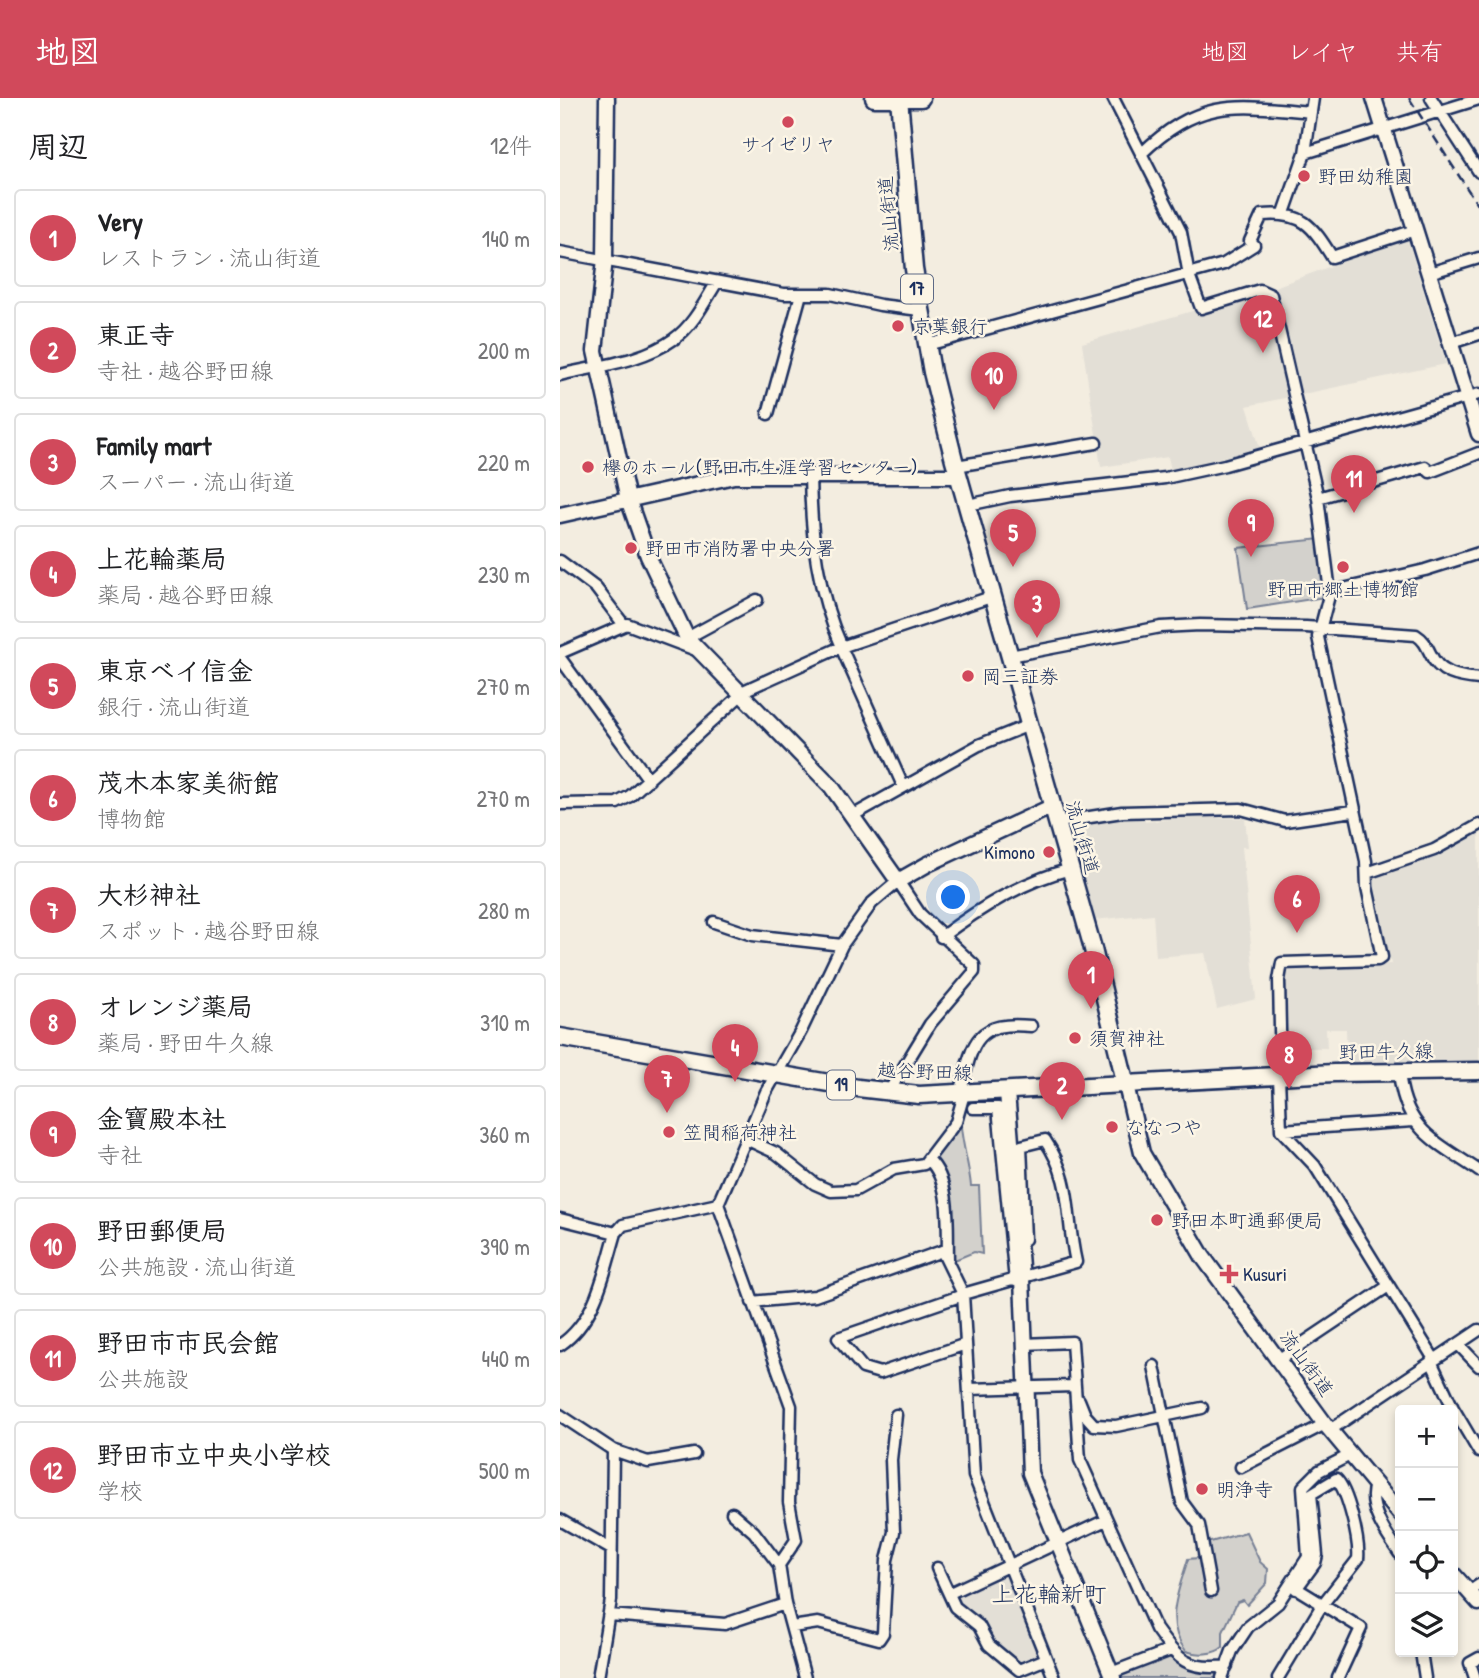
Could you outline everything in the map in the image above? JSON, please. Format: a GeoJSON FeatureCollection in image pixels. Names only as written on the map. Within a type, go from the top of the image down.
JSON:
{"type":"FeatureCollection","features":[{"type":"Feature","properties":{"kind":"main road"},"geometry":{"type":"LineString","coordinates":[[874,98],[920,98]]}},
{"type":"Feature","properties":{"kind":"main road","name":"流山街道"},"geometry":{"type":"LineString","coordinates":[[899,98],[920,310],[927,345],[957,471],[1071,869],[1126,1085]]}},
{"type":"Feature","properties":{"kind":"main road","name":"越谷野田線"},"geometry":{"type":"LineString","coordinates":[[560,1037],[888,1093],[966,1099],[1007,1092],[1126,1085]]}},
{"type":"Feature","properties":{"kind":"main road","name":"野田牛久線"},"geometry":{"type":"LineString","coordinates":[[1126,1085],[1399,1071],[1479,1071]]}},
{"type":"Feature","properties":{"kind":"street"},"geometry":{"type":"LineString","coordinates":[[607,98],[605,259],[595,341],[597,366],[628,499],[648,555],[687,638],[831,786],[920,914],[941,937],[974,965],[974,972],[930,1024],[888,1093]]}},
{"type":"Feature","properties":{"kind":"street"},"geometry":{"type":"LineString","coordinates":[[1112,98],[1181,232],[1189,275],[1201,308],[1260,290],[1271,295],[1318,498],[1330,593],[1318,637],[1382,957],[1378,960],[1282,963],[1279,981],[1281,1130],[1315,1166],[1433,1360],[1453,1408],[1479,1451]]}},
{"type":"Feature","properties":{"kind":"street"},"geometry":{"type":"LineString","coordinates":[[1284,213],[1305,153],[1313,98]]}},
{"type":"Feature","properties":{"kind":"street"},"geometry":{"type":"LineString","coordinates":[[1374,98],[1451,343],[1473,394],[1479,434]]}},
{"type":"Feature","properties":{"kind":"street"},"geometry":{"type":"LineString","coordinates":[[1431,98],[1479,172]]}},
{"type":"Feature","properties":{"kind":"street"},"geometry":{"type":"LineString","coordinates":[[1305,153],[1479,99]]}},
{"type":"Feature","properties":{"kind":"street"},"geometry":{"type":"LineString","coordinates":[[1141,154],[1160,133],[1201,109],[1227,104],[1311,112]]}},
{"type":"Feature","properties":{"kind":"street"},"geometry":{"type":"LineString","coordinates":[[927,345],[1224,264],[1254,245],[1250,241],[1262,215],[1284,213],[1307,224],[1332,257],[1415,230]]}},
{"type":"Feature","properties":{"kind":"street"},"geometry":{"type":"LineString","coordinates":[[560,252],[717,282],[801,294],[830,294],[920,310]]}},
{"type":"Feature","properties":{"kind":"street"},"geometry":{"type":"LineString","coordinates":[[1429,273],[1479,258]]}},
{"type":"Feature","properties":{"kind":"street"},"geometry":{"type":"LineString","coordinates":[[560,375],[626,360],[676,338],[696,316],[717,282]]}},
{"type":"Feature","properties":{"kind":"street"},"geometry":{"type":"LineString","coordinates":[[768,414],[801,294]]}},
{"type":"Feature","properties":{"kind":"street"},"geometry":{"type":"LineString","coordinates":[[1451,343],[1479,334]]}},
{"type":"Feature","properties":{"kind":"street"},"geometry":{"type":"LineString","coordinates":[[968,505],[1010,496],[1165,478],[1225,466],[1473,394]]}},
{"type":"Feature","properties":{"kind":"street"},"geometry":{"type":"LineString","coordinates":[[560,515],[734,476],[957,471],[1096,443]]}},
{"type":"Feature","properties":{"kind":"street"},"geometry":{"type":"LineString","coordinates":[[1318,498],[1424,467],[1430,472],[1479,453]]}},
{"type":"Feature","properties":{"kind":"street"},"geometry":{"type":"LineString","coordinates":[[810,475],[814,555],[832,626],[904,786]]}},
{"type":"Feature","properties":{"kind":"street"},"geometry":{"type":"LineString","coordinates":[[1330,593],[1400,577],[1479,554]]}},
{"type":"Feature","properties":{"kind":"street"},"geometry":{"type":"LineString","coordinates":[[560,561],[596,588],[624,625],[697,650]]}},
{"type":"Feature","properties":{"kind":"street"},"geometry":{"type":"LineString","coordinates":[[560,804],[616,805],[649,780],[742,692],[842,647],[994,596]]}},
{"type":"Feature","properties":{"kind":"street"},"geometry":{"type":"LineString","coordinates":[[687,638],[757,600]]}},
{"type":"Feature","properties":{"kind":"street"},"geometry":{"type":"LineString","coordinates":[[624,625],[560,656],[649,780]]}},
{"type":"Feature","properties":{"kind":"street"},"geometry":{"type":"LineString","coordinates":[[1010,656],[1161,627],[1322,629],[1416,635],[1422,638],[1436,665],[1447,674],[1479,679]]}},
{"type":"Feature","properties":{"kind":"street"},"geometry":{"type":"LineString","coordinates":[[852,816],[979,745],[1029,725]]}},
{"type":"Feature","properties":{"kind":"street"},"geometry":{"type":"LineString","coordinates":[[779,1565],[796,1540],[789,1502],[792,1416],[718,1204],[746,1139],[842,946],[872,903],[898,881],[928,864],[1055,813],[1241,809],[1285,821],[1353,811]]}},
{"type":"Feature","properties":{"kind":"street"},"geometry":{"type":"LineString","coordinates":[[1367,873],[1434,850],[1479,825]]}},
{"type":"Feature","properties":{"kind":"street"},"geometry":{"type":"LineString","coordinates":[[941,937],[977,909],[1048,875],[1071,869]]}},
{"type":"Feature","properties":{"kind":"street"},"geometry":{"type":"LineString","coordinates":[[714,922],[752,935],[842,946]]}},
{"type":"Feature","properties":{"kind":"street"},"geometry":{"type":"LineString","coordinates":[[746,1139],[776,1153],[815,1184],[840,1192],[866,1186],[892,1170],[919,1167],[929,1160],[956,1122],[966,1099],[975,1042],[982,1033],[988,1028],[1009,1023],[1031,1026]]}},
{"type":"Feature","properties":{"kind":"street"},"geometry":{"type":"LineString","coordinates":[[1399,1071],[1401,1087],[1413,1121],[1430,1138],[1479,1171]]}},
{"type":"Feature","properties":{"kind":"street","name":"流山街道"},"geometry":{"type":"LineString","coordinates":[[1126,1085],[1137,1138],[1152,1172],[1203,1257],[1327,1427],[1395,1508]]}},
{"type":"Feature","properties":{"kind":"street"},"geometry":{"type":"LineString","coordinates":[[1007,1092],[1021,1279],[1030,1473],[1112,1676],[1171,1650]]}},
{"type":"Feature","properties":{"kind":"street"},"geometry":{"type":"LineString","coordinates":[[966,1099],[998,1108],[1021,1279]]}},
{"type":"Feature","properties":{"kind":"street"},"geometry":{"type":"LineString","coordinates":[[1281,1130],[1413,1121]]}},
{"type":"Feature","properties":{"kind":"street"},"geometry":{"type":"LineString","coordinates":[[966,1344],[880,1373],[863,1368],[838,1338],[963,1294],[1021,1279],[1076,1262],[1069,1229],[1069,1198],[1063,1172],[1045,1140],[1021,1146],[1021,1279]]}},
{"type":"Feature","properties":{"kind":"street"},"geometry":{"type":"LineString","coordinates":[[929,1160],[935,1166],[944,1189],[948,1263]]}},
{"type":"Feature","properties":{"kind":"street"},"geometry":{"type":"LineString","coordinates":[[560,1346],[575,1335],[594,1304],[616,1233],[623,1225],[718,1204]]}},
{"type":"Feature","properties":{"kind":"street"},"geometry":{"type":"LineString","coordinates":[[560,1219],[616,1233]]}},
{"type":"Feature","properties":{"kind":"street"},"geometry":{"type":"LineString","coordinates":[[752,1302],[815,1296],[942,1251],[963,1294],[974,1476],[1054,1678]]}},
{"type":"Feature","properties":{"kind":"street"},"geometry":{"type":"LineString","coordinates":[[1278,1360],[1387,1287]]}},
{"type":"Feature","properties":{"kind":"street"},"geometry":{"type":"LineString","coordinates":[[1241,1467],[1327,1427],[1479,1330]]}},
{"type":"Feature","properties":{"kind":"street"},"geometry":{"type":"LineString","coordinates":[[1024,1344],[1072,1342],[1073,1389],[1080,1460],[1156,1629],[1171,1650],[1200,1668],[1227,1666]]}},
{"type":"Feature","properties":{"kind":"street"},"geometry":{"type":"LineString","coordinates":[[1458,1344],[1479,1366]]}},
{"type":"Feature","properties":{"kind":"street"},"geometry":{"type":"LineString","coordinates":[[1154,1366],[1182,1502],[1199,1525],[1211,1591]]}},
{"type":"Feature","properties":{"kind":"street"},"geometry":{"type":"LineString","coordinates":[[969,1389],[1073,1389]]}},
{"type":"Feature","properties":{"kind":"street"},"geometry":{"type":"LineString","coordinates":[[1073,1389],[1094,1425],[1116,1426],[1202,1408]]}},
{"type":"Feature","properties":{"kind":"street"},"geometry":{"type":"LineString","coordinates":[[560,1415],[613,1450],[651,1462],[694,1454]]}},
{"type":"Feature","properties":{"kind":"street"},"geometry":{"type":"LineString","coordinates":[[792,1627],[818,1623],[879,1639],[883,1633],[887,1560],[894,1532],[891,1460],[896,1415]]}},
{"type":"Feature","properties":{"kind":"street"},"geometry":{"type":"LineString","coordinates":[[598,1678],[609,1615],[613,1450]]}},
{"type":"Feature","properties":{"kind":"street"},"geometry":{"type":"LineString","coordinates":[[1294,1587],[1309,1552],[1303,1487],[1320,1471],[1350,1455]]}},
{"type":"Feature","properties":{"kind":"street"},"geometry":{"type":"LineString","coordinates":[[1222,1678],[1248,1627],[1278,1603],[1315,1563],[1317,1555],[1311,1494],[1336,1479],[1349,1508],[1358,1559],[1322,1605],[1278,1678]]}},
{"type":"Feature","properties":{"kind":"street"},"geometry":{"type":"LineString","coordinates":[[1375,1485],[1373,1496],[1376,1510],[1383,1528],[1395,1546]]}},
{"type":"Feature","properties":{"kind":"street"},"geometry":{"type":"LineString","coordinates":[[732,1513],[754,1532],[779,1565],[785,1604],[804,1678]]}},
{"type":"Feature","properties":{"kind":"street"},"geometry":{"type":"LineString","coordinates":[[560,1520],[611,1549]]}},
{"type":"Feature","properties":{"kind":"street"},"geometry":{"type":"LineString","coordinates":[[950,1593],[1106,1520]]}},
{"type":"Feature","properties":{"kind":"street"},"geometry":{"type":"LineString","coordinates":[[937,1568],[955,1607],[979,1626],[989,1645],[1019,1670],[1046,1659]]}},
{"type":"Feature","properties":{"kind":"street"},"geometry":{"type":"LineString","coordinates":[[1458,1578],[1476,1593]]}},
{"type":"Feature","properties":{"kind":"street"},"geometry":{"type":"LineString","coordinates":[[1294,1587],[1361,1628],[1338,1678]]}},
{"type":"Feature","properties":{"kind":"street"},"geometry":{"type":"LineString","coordinates":[[609,1615],[725,1624],[785,1604]]}},
{"type":"Feature","properties":{"kind":"street"},"geometry":{"type":"LineString","coordinates":[[1422,1657],[1425,1678]]}},
{"type":"Feature","properties":{"kind":"street"},"geometry":{"type":"LineString","coordinates":[[1475,1678],[1470,1662],[1479,1658]]}},
{"type":"Feature","properties":{"kind":"shaded area"},"geometry":{"type":"Polygon","coordinates":[[[1407,238],[1446,364],[1247,406],[1260,448],[1171,470],[1168,457],[1101,467],[1082,343],[1272,288],[1407,238]]]}},
{"type":"Feature","properties":{"kind":"shaded area"},"geometry":{"type":"Polygon","coordinates":[[[1320,539],[1325,597],[1247,609],[1238,548],[1320,539]]]}},
{"type":"Feature","properties":{"kind":"shaded area"},"geometry":{"type":"Polygon","coordinates":[[[1210,815],[1217,818],[1245,818],[1248,847],[1242,847],[1256,999],[1217,1009],[1205,953],[1156,957],[1153,914],[1094,920],[1068,829],[1073,824],[1121,817],[1144,816],[1145,822],[1210,815]]]}},
{"type":"Feature","properties":{"kind":"shaded area"},"geometry":{"type":"Polygon","coordinates":[[[1479,832],[1479,1064],[1347,1065],[1346,1029],[1326,1029],[1327,1048],[1296,1048],[1296,1032],[1286,1032],[1285,970],[1288,966],[1391,964],[1373,877],[1440,853],[1479,832]]]}},
{"type":"Feature","properties":{"kind":"shaded area"},"geometry":{"type":"Polygon","coordinates":[[[957,1127],[961,1127],[971,1186],[979,1186],[982,1254],[974,1252],[952,1261],[935,1157],[957,1127]]]}},
{"type":"Feature","properties":{"kind":"shaded area"},"geometry":{"type":"Polygon","coordinates":[[[1246,1532],[1260,1562],[1268,1569],[1267,1583],[1247,1605],[1243,1600],[1237,1602],[1223,1632],[1223,1647],[1215,1652],[1186,1651],[1175,1629],[1174,1617],[1177,1594],[1188,1559],[1209,1557],[1207,1543],[1246,1532]]]}},
{"type":"Feature","properties":{"kind":"shaded area"},"geometry":{"type":"Polygon","coordinates":[[[1008,1572],[1040,1654],[1038,1658],[1018,1666],[991,1643],[957,1605],[954,1596],[1008,1572]]]}},
{"type":"Feature","properties":{"kind":"shaded area"},"geometry":{"type":"Polygon","coordinates":[[[1167,1656],[1199,1672],[1219,1670],[1221,1673],[1218,1678],[1117,1678],[1119,1674],[1167,1656]]]}},
{"type":"Feature","properties":{"kind":"railway"},"geometry":{"type":"LineString","coordinates":[[1409,98],[1479,207]]}},
{"type":"Feature","properties":{"kind":"place","name":"サイゼリヤ"},"geometry":{"type":"Point","coordinates":[788,122]}},
{"type":"Feature","properties":{"kind":"place","name":"野田幼稚園"},"geometry":{"type":"Point","coordinates":[1304,176]}},
{"type":"Feature","properties":{"kind":"place","name":"京葉銀行"},"geometry":{"type":"Point","coordinates":[898,326]}},
{"type":"Feature","properties":{"kind":"place","name":"野田市立中央小学校"},"geometry":{"type":"Point","coordinates":[1263,353]}},
{"type":"Feature","properties":{"kind":"place","name":"野田郵便局"},"geometry":{"type":"Point","coordinates":[994,410]}},
{"type":"Feature","properties":{"kind":"place","name":"欅のホール(野田市生涯学習センター)"},"geometry":{"type":"Point","coordinates":[588,467]}},
{"type":"Feature","properties":{"kind":"place","name":"野田市市民会館"},"geometry":{"type":"Point","coordinates":[1354,513]}},
{"type":"Feature","properties":{"kind":"place","name":"野田市消防署中央分署"},"geometry":{"type":"Point","coordinates":[631,548]}},
{"type":"Feature","properties":{"kind":"place","name":"金寶殿本社"},"geometry":{"type":"Point","coordinates":[1251,557]}},
{"type":"Feature","properties":{"kind":"place","name":"東京ベイ信金"},"geometry":{"type":"Point","coordinates":[1013,567]}},
{"type":"Feature","properties":{"kind":"place","name":"野田市郷土博物館"},"geometry":{"type":"Point","coordinates":[1343,567]}},
{"type":"Feature","properties":{"kind":"place","name":"Family mart"},"geometry":{"type":"Point","coordinates":[1037,638]}},
{"type":"Feature","properties":{"kind":"place","name":"岡三証券"},"geometry":{"type":"Point","coordinates":[968,676]}},
{"type":"Feature","properties":{"kind":"place","name":"Kimono"},"geometry":{"type":"Point","coordinates":[1049,852]}},
{"type":"Feature","properties":{"kind":"place","name":"茂木本家美術館"},"geometry":{"type":"Point","coordinates":[1297,933]}},
{"type":"Feature","properties":{"kind":"place","name":"Very"},"geometry":{"type":"Point","coordinates":[1091,1009]}},
{"type":"Feature","properties":{"kind":"place","name":"須賀神社"},"geometry":{"type":"Point","coordinates":[1075,1038]}},
{"type":"Feature","properties":{"kind":"place","name":"上花輪薬局"},"geometry":{"type":"Point","coordinates":[735,1082]}},
{"type":"Feature","properties":{"kind":"place","name":"オレンジ薬局"},"geometry":{"type":"Point","coordinates":[1289,1089]}},
{"type":"Feature","properties":{"kind":"place","name":"大杉神社"},"geometry":{"type":"Point","coordinates":[667,1113]}},
{"type":"Feature","properties":{"kind":"place","name":"東正寺"},"geometry":{"type":"Point","coordinates":[1062,1120]}},
{"type":"Feature","properties":{"kind":"place","name":"ななつや"},"geometry":{"type":"Point","coordinates":[1112,1127]}},
{"type":"Feature","properties":{"kind":"place","name":"笠間稲荷神社"},"geometry":{"type":"Point","coordinates":[669,1132]}},
{"type":"Feature","properties":{"kind":"place","name":"野田本町通郵便局"},"geometry":{"type":"Point","coordinates":[1157,1220]}},
{"type":"Feature","properties":{"kind":"place","name":"Kusuri"},"geometry":{"type":"Point","coordinates":[1229,1274]}},
{"type":"Feature","properties":{"kind":"place","name":"明浄寺"},"geometry":{"type":"Point","coordinates":[1202,1489]}},
{"type":"Feature","properties":{"kind":"district","name":"上花輪新町"},"geometry":{"type":"Point","coordinates":[1049,1594]}}]}
